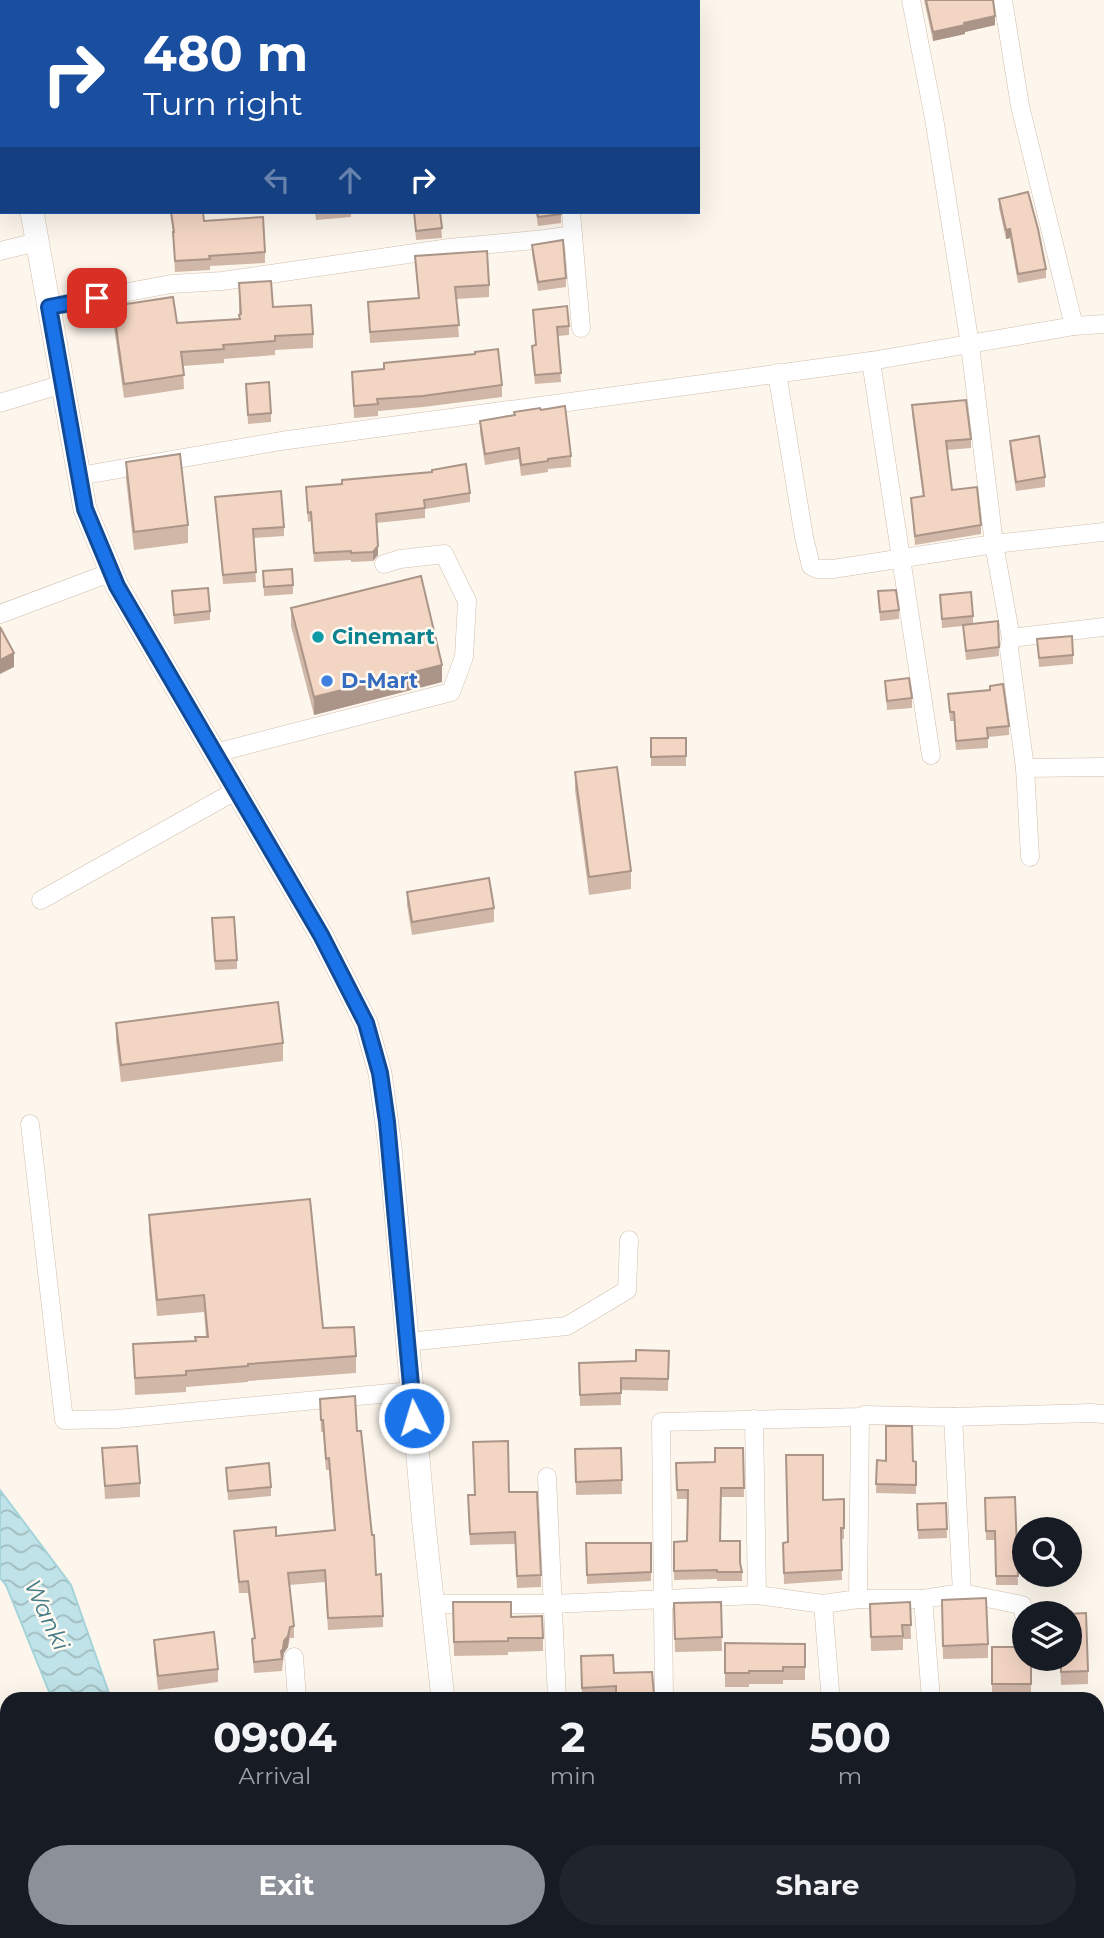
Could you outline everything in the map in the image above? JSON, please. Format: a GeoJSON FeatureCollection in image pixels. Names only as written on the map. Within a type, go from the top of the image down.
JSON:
{"type":"FeatureCollection","features":[{"type":"Feature","properties":{"kind":"street"},"geometry":{"type":"LineString","coordinates":[[911,0],[934,118],[970,345],[994,544],[1011,638],[1009,649],[1025,768],[1030,857]]}},
{"type":"Feature","properties":{"kind":"street"},"geometry":{"type":"LineString","coordinates":[[1003,0],[1020,106],[1074,326]]}},
{"type":"Feature","properties":{"kind":"street"},"geometry":{"type":"LineString","coordinates":[[32,214],[85,509],[117,586],[321,935],[366,1023],[380,1073],[390,1147],[411,1391],[442,1692]]}},
{"type":"Feature","properties":{"kind":"street"},"geometry":{"type":"LineString","coordinates":[[570,214],[581,328]]}},
{"type":"Feature","properties":{"kind":"street"},"geometry":{"type":"LineString","coordinates":[[49,307],[171,284],[222,281],[449,248],[573,235]]}},
{"type":"Feature","properties":{"kind":"street"},"geometry":{"type":"LineString","coordinates":[[0,251],[37,242]]}},
{"type":"Feature","properties":{"kind":"street"},"geometry":{"type":"LineString","coordinates":[[79,476],[281,441],[872,361],[1074,326],[1104,324]]}},
{"type":"Feature","properties":{"kind":"street"},"geometry":{"type":"LineString","coordinates":[[872,361],[931,755]]}},
{"type":"Feature","properties":{"kind":"street"},"geometry":{"type":"LineString","coordinates":[[777,373],[804,537],[811,566],[817,569],[833,569],[994,544],[1104,532]]}},
{"type":"Feature","properties":{"kind":"street"},"geometry":{"type":"LineString","coordinates":[[0,403],[62,384]]}},
{"type":"Feature","properties":{"kind":"street"},"geometry":{"type":"LineString","coordinates":[[215,753],[451,692],[464,657],[467,601],[444,554],[400,559],[384,564]]}},
{"type":"Feature","properties":{"kind":"street"},"geometry":{"type":"LineString","coordinates":[[0,614],[111,572]]}},
{"type":"Feature","properties":{"kind":"street"},"geometry":{"type":"LineString","coordinates":[[1011,638],[1104,627]]}},
{"type":"Feature","properties":{"kind":"street"},"geometry":{"type":"LineString","coordinates":[[1025,768],[1104,768]]}},
{"type":"Feature","properties":{"kind":"street"},"geometry":{"type":"LineString","coordinates":[[41,900],[237,790]]}},
{"type":"Feature","properties":{"kind":"street"},"geometry":{"type":"LineString","coordinates":[[30,1124],[64,1420],[117,1419],[411,1391]]}},
{"type":"Feature","properties":{"kind":"street"},"geometry":{"type":"LineString","coordinates":[[407,1342],[567,1326],[628,1290],[629,1240]]}},
{"type":"Feature","properties":{"kind":"street"},"geometry":{"type":"LineString","coordinates":[[664,1692],[661,1422],[864,1415],[953,1417],[1104,1414]]}},
{"type":"Feature","properties":{"kind":"street"},"geometry":{"type":"LineString","coordinates":[[858,1599],[860,1417]]}},
{"type":"Feature","properties":{"kind":"street"},"geometry":{"type":"LineString","coordinates":[[953,1417],[962,1593]]}},
{"type":"Feature","properties":{"kind":"street"},"geometry":{"type":"LineString","coordinates":[[754,1419],[757,1595]]}},
{"type":"Feature","properties":{"kind":"street"},"geometry":{"type":"LineString","coordinates":[[547,1478],[557,1692]]}},
{"type":"Feature","properties":{"kind":"street"},"geometry":{"type":"LineString","coordinates":[[432,1604],[552,1604],[757,1595],[823,1604],[858,1599],[923,1599],[962,1593],[1012,1603]]}},
{"type":"Feature","properties":{"kind":"street"},"geometry":{"type":"LineString","coordinates":[[923,1599],[931,1692]]}},
{"type":"Feature","properties":{"kind":"street"},"geometry":{"type":"LineString","coordinates":[[823,1604],[830,1690]]}},
{"type":"Feature","properties":{"kind":"street"},"geometry":{"type":"LineString","coordinates":[[294,1657],[296,1692]]}},
{"type":"Feature","properties":{"kind":"water","name":"Wanki"},"geometry":{"type":"Polygon","coordinates":[[[0,1490],[71,1585],[109,1692],[49,1692],[6,1585],[0,1578],[0,1490]]]}},
{"type":"Feature","properties":{"kind":"building"},"geometry":{"type":"Polygon","coordinates":[[[926,0],[993,0],[995,16],[933,32],[926,0]]]}},
{"type":"Feature","properties":{"kind":"building"},"geometry":{"type":"Polygon","coordinates":[[[1028,192],[1046,269],[1018,274],[1010,229],[1006,230],[999,199],[1028,192]]]}},
{"type":"Feature","properties":{"kind":"building"},"geometry":{"type":"Polygon","coordinates":[[[171,214],[203,214],[204,221],[263,217],[265,252],[175,261],[171,214]]]}},
{"type":"Feature","properties":{"kind":"building"},"geometry":{"type":"Polygon","coordinates":[[[414,214],[440,214],[442,228],[416,231],[414,214]]]}},
{"type":"Feature","properties":{"kind":"building"},"geometry":{"type":"Polygon","coordinates":[[[537,214],[561,214],[538,217],[537,214]]]}},
{"type":"Feature","properties":{"kind":"building"},"geometry":{"type":"Polygon","coordinates":[[[563,240],[566,278],[538,282],[532,245],[563,240]]]}},
{"type":"Feature","properties":{"kind":"building"},"geometry":{"type":"Polygon","coordinates":[[[487,251],[489,285],[455,287],[459,325],[370,332],[368,302],[419,298],[415,256],[487,251]]]}},
{"type":"Feature","properties":{"kind":"building"},"geometry":{"type":"Polygon","coordinates":[[[271,281],[273,307],[311,305],[313,334],[275,336],[275,341],[181,352],[184,375],[124,384],[113,306],[173,297],[177,323],[240,319],[239,283],[271,281]]]}},
{"type":"Feature","properties":{"kind":"building"},"geometry":{"type":"Polygon","coordinates":[[[567,306],[569,326],[557,327],[561,373],[535,375],[532,346],[536,345],[533,310],[567,306]]]}},
{"type":"Feature","properties":{"kind":"building"},"geometry":{"type":"Polygon","coordinates":[[[498,349],[502,385],[423,396],[377,399],[378,404],[354,406],[352,372],[384,369],[384,363],[475,354],[498,349]]]}},
{"type":"Feature","properties":{"kind":"building"},"geometry":{"type":"Polygon","coordinates":[[[269,382],[271,413],[248,415],[246,384],[269,382]]]}},
{"type":"Feature","properties":{"kind":"building"},"geometry":{"type":"Polygon","coordinates":[[[966,400],[971,439],[946,441],[952,490],[977,487],[981,525],[915,536],[911,498],[924,496],[912,405],[966,400]]]}},
{"type":"Feature","properties":{"kind":"building"},"geometry":{"type":"Polygon","coordinates":[[[565,406],[571,456],[521,465],[519,448],[485,454],[480,421],[515,415],[514,412],[565,406]]]}},
{"type":"Feature","properties":{"kind":"building"},"geometry":{"type":"Polygon","coordinates":[[[1039,436],[1045,477],[1016,482],[1010,441],[1039,436]]]}},
{"type":"Feature","properties":{"kind":"building"},"geometry":{"type":"Polygon","coordinates":[[[180,454],[188,525],[134,532],[126,462],[180,454]]]}},
{"type":"Feature","properties":{"kind":"building"},"geometry":{"type":"Polygon","coordinates":[[[466,464],[470,493],[424,500],[425,508],[376,514],[378,546],[373,552],[314,553],[306,487],[342,484],[342,480],[432,472],[466,464]]]}},
{"type":"Feature","properties":{"kind":"building"},"geometry":{"type":"Polygon","coordinates":[[[281,491],[284,527],[253,529],[256,572],[223,575],[215,497],[281,491]]]}},
{"type":"Feature","properties":{"kind":"building"},"geometry":{"type":"Polygon","coordinates":[[[292,569],[293,585],[264,587],[263,571],[292,569]]]}},
{"type":"Feature","properties":{"kind":"building"},"geometry":{"type":"Polygon","coordinates":[[[421,576],[442,665],[314,697],[291,608],[421,576]]]}},
{"type":"Feature","properties":{"kind":"building"},"geometry":{"type":"Polygon","coordinates":[[[208,588],[210,611],[174,615],[172,591],[208,588]]]}},
{"type":"Feature","properties":{"kind":"building"},"geometry":{"type":"Polygon","coordinates":[[[896,590],[899,610],[880,612],[878,591],[896,590]]]}},
{"type":"Feature","properties":{"kind":"building"},"geometry":{"type":"Polygon","coordinates":[[[971,592],[973,616],[942,619],[940,595],[971,592]]]}},
{"type":"Feature","properties":{"kind":"building"},"geometry":{"type":"Polygon","coordinates":[[[998,621],[999,647],[966,651],[963,625],[998,621]]]}},
{"type":"Feature","properties":{"kind":"building"},"geometry":{"type":"Polygon","coordinates":[[[0,627],[14,653],[0,660],[0,627]]]}},
{"type":"Feature","properties":{"kind":"building"},"geometry":{"type":"Polygon","coordinates":[[[1072,636],[1073,655],[1039,658],[1037,639],[1072,636]]]}},
{"type":"Feature","properties":{"kind":"building"},"geometry":{"type":"Polygon","coordinates":[[[909,678],[912,698],[887,701],[885,681],[909,678]]]}},
{"type":"Feature","properties":{"kind":"building"},"geometry":{"type":"Polygon","coordinates":[[[1003,684],[1009,726],[987,728],[988,738],[956,741],[954,712],[950,712],[948,694],[990,690],[990,686],[1003,684]]]}},
{"type":"Feature","properties":{"kind":"building"},"geometry":{"type":"Polygon","coordinates":[[[651,738],[686,738],[686,756],[651,757],[651,738]]]}},
{"type":"Feature","properties":{"kind":"building"},"geometry":{"type":"Polygon","coordinates":[[[617,767],[631,871],[589,877],[575,772],[617,767]]]}},
{"type":"Feature","properties":{"kind":"building"},"geometry":{"type":"Polygon","coordinates":[[[489,878],[494,908],[412,922],[407,892],[489,878]]]}},
{"type":"Feature","properties":{"kind":"building"},"geometry":{"type":"Polygon","coordinates":[[[234,917],[237,960],[215,961],[212,918],[234,917]]]}},
{"type":"Feature","properties":{"kind":"building"},"geometry":{"type":"Polygon","coordinates":[[[278,1002],[283,1043],[121,1065],[116,1023],[278,1002]]]}},
{"type":"Feature","properties":{"kind":"building"},"geometry":{"type":"Polygon","coordinates":[[[310,1199],[323,1328],[354,1327],[356,1356],[248,1364],[186,1371],[186,1375],[135,1378],[133,1344],[196,1341],[195,1337],[208,1337],[204,1295],[157,1300],[149,1215],[310,1199]]]}},
{"type":"Feature","properties":{"kind":"building"},"geometry":{"type":"Polygon","coordinates":[[[636,1350],[669,1351],[668,1379],[621,1378],[621,1393],[580,1395],[579,1363],[636,1361],[636,1350]]]}},
{"type":"Feature","properties":{"kind":"building"},"geometry":{"type":"Polygon","coordinates":[[[355,1396],[357,1431],[361,1431],[374,1535],[376,1575],[381,1574],[383,1616],[328,1618],[325,1570],[288,1573],[294,1626],[290,1627],[284,1641],[282,1659],[254,1662],[252,1639],[255,1638],[248,1581],[239,1582],[234,1531],[276,1527],[276,1536],[335,1530],[329,1458],[326,1459],[320,1399],[355,1396]]]}},
{"type":"Feature","properties":{"kind":"building"},"geometry":{"type":"Polygon","coordinates":[[[886,1426],[912,1426],[916,1485],[876,1484],[877,1460],[886,1461],[886,1426]]]}},
{"type":"Feature","properties":{"kind":"building"},"geometry":{"type":"Polygon","coordinates":[[[508,1441],[509,1492],[537,1492],[541,1575],[517,1576],[515,1532],[470,1534],[468,1495],[475,1495],[473,1442],[508,1441]]]}},
{"type":"Feature","properties":{"kind":"building"},"geometry":{"type":"Polygon","coordinates":[[[137,1446],[140,1483],[105,1486],[102,1448],[137,1446]]]}},
{"type":"Feature","properties":{"kind":"building"},"geometry":{"type":"Polygon","coordinates":[[[621,1448],[622,1480],[576,1482],[575,1449],[621,1448]]]}},
{"type":"Feature","properties":{"kind":"building"},"geometry":{"type":"Polygon","coordinates":[[[715,1448],[743,1448],[744,1488],[721,1488],[720,1541],[740,1541],[742,1572],[674,1571],[674,1542],[687,1541],[688,1490],[677,1490],[676,1463],[715,1462],[715,1448]]]}},
{"type":"Feature","properties":{"kind":"building"},"geometry":{"type":"Polygon","coordinates":[[[786,1455],[823,1455],[823,1500],[844,1499],[844,1528],[841,1528],[842,1570],[784,1573],[783,1543],[788,1542],[786,1455]]]}},
{"type":"Feature","properties":{"kind":"building"},"geometry":{"type":"Polygon","coordinates":[[[269,1463],[271,1487],[228,1491],[226,1468],[269,1463]]]}},
{"type":"Feature","properties":{"kind":"building"},"geometry":{"type":"Polygon","coordinates":[[[1015,1497],[1016,1517],[1012,1517],[1012,1576],[996,1576],[995,1531],[986,1531],[985,1498],[1015,1497]]]}},
{"type":"Feature","properties":{"kind":"building"},"geometry":{"type":"Polygon","coordinates":[[[946,1503],[947,1529],[918,1530],[917,1504],[946,1503]]]}},
{"type":"Feature","properties":{"kind":"building"},"geometry":{"type":"Polygon","coordinates":[[[586,1543],[651,1543],[651,1572],[587,1575],[586,1543]]]}},
{"type":"Feature","properties":{"kind":"building"},"geometry":{"type":"Polygon","coordinates":[[[986,1598],[988,1644],[943,1646],[942,1600],[986,1598]]]}},
{"type":"Feature","properties":{"kind":"building"},"geometry":{"type":"Polygon","coordinates":[[[453,1602],[511,1602],[511,1617],[542,1616],[543,1638],[454,1642],[453,1602]]]}},
{"type":"Feature","properties":{"kind":"building"},"geometry":{"type":"Polygon","coordinates":[[[721,1602],[722,1637],[675,1639],[674,1603],[721,1602]]]}},
{"type":"Feature","properties":{"kind":"building"},"geometry":{"type":"Polygon","coordinates":[[[910,1602],[911,1625],[902,1625],[903,1636],[871,1637],[870,1604],[910,1602]]]}},
{"type":"Feature","properties":{"kind":"building"},"geometry":{"type":"Polygon","coordinates":[[[1082,1613],[1086,1613],[1088,1671],[1061,1672],[1082,1671],[1082,1613]]]}},
{"type":"Feature","properties":{"kind":"building"},"geometry":{"type":"Polygon","coordinates":[[[214,1632],[218,1669],[158,1676],[154,1640],[214,1632]]]}},
{"type":"Feature","properties":{"kind":"building"},"geometry":{"type":"Polygon","coordinates":[[[725,1643],[805,1644],[805,1667],[783,1667],[783,1671],[725,1673],[725,1643]]]}},
{"type":"Feature","properties":{"kind":"building"},"geometry":{"type":"Polygon","coordinates":[[[992,1647],[1012,1647],[1012,1671],[1031,1671],[1031,1684],[992,1684],[992,1647]]]}},
{"type":"Feature","properties":{"kind":"building"},"geometry":{"type":"Polygon","coordinates":[[[613,1655],[614,1673],[652,1672],[654,1692],[616,1692],[616,1686],[582,1688],[581,1656],[613,1655]]]}},
{"type":"Feature","properties":{"kind":"place","name":"Cinemart"},"geometry":{"type":"Point","coordinates":[318,637]}},
{"type":"Feature","properties":{"kind":"place","name":"D-Mart"},"geometry":{"type":"Point","coordinates":[327,681]}},
{"type":"Feature","properties":{"kind":"route"},"geometry":{"type":"LineString","coordinates":[[97,298],[49,307],[85,509],[117,586],[321,935],[366,1023],[380,1073],[387,1122],[414,1418]]}}]}
